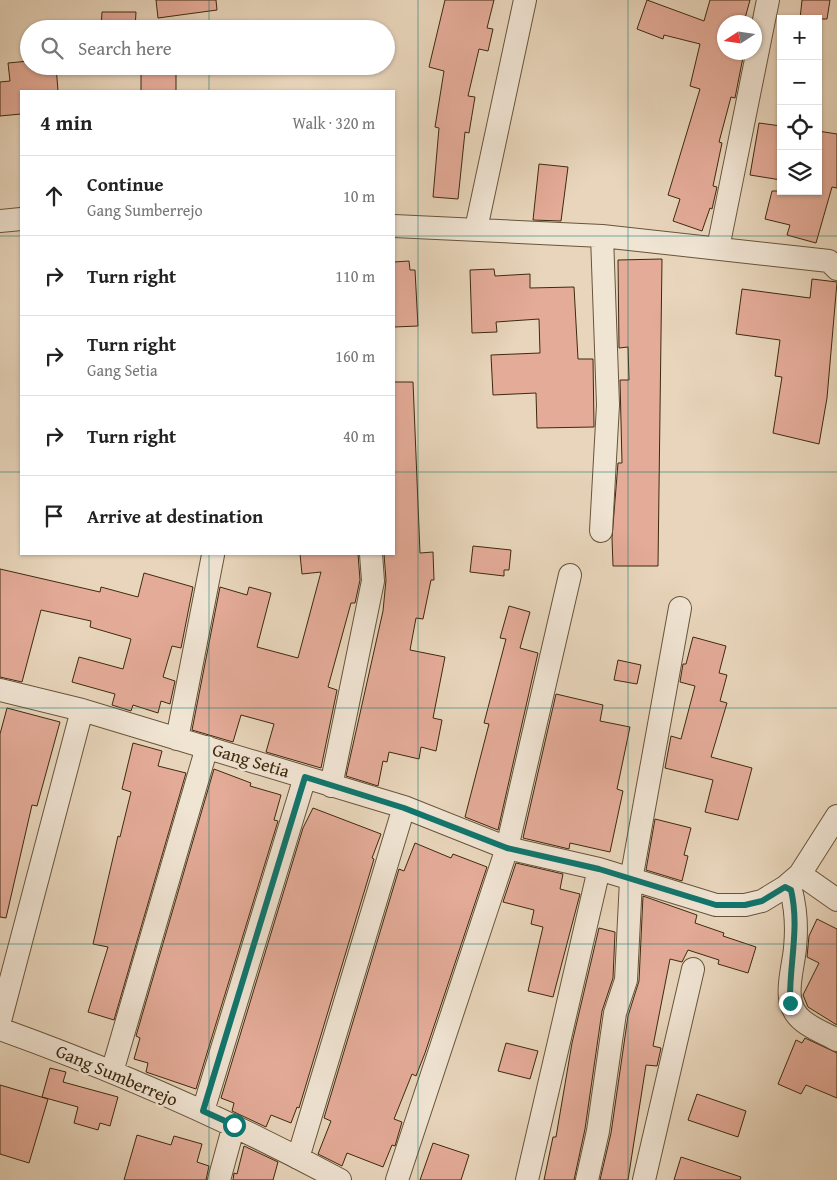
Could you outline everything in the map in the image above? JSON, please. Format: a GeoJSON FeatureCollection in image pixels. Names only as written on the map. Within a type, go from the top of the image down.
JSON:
{"type":"FeatureCollection","features":[{"type":"Feature","properties":{"kind":"street"},"geometry":{"type":"LineString","coordinates":[[476,229],[525,0]]}},
{"type":"Feature","properties":{"kind":"street"},"geometry":{"type":"LineString","coordinates":[[718,248],[768,0]]}},
{"type":"Feature","properties":{"kind":"street"},"geometry":{"type":"LineString","coordinates":[[0,220],[20,220]]}},
{"type":"Feature","properties":{"kind":"street"},"geometry":{"type":"LineString","coordinates":[[395,226],[602,236],[829,261],[837,269]]}},
{"type":"Feature","properties":{"kind":"street"},"geometry":{"type":"LineString","coordinates":[[600,531],[608,405],[602,236]]}},
{"type":"Feature","properties":{"kind":"street"},"geometry":{"type":"LineString","coordinates":[[177,739],[213,555]]}},
{"type":"Feature","properties":{"kind":"street"},"geometry":{"type":"LineString","coordinates":[[331,786],[373,581],[371,555]]}},
{"type":"Feature","properties":{"kind":"street"},"geometry":{"type":"LineString","coordinates":[[397,1180],[507,848],[570,575]]}},
{"type":"Feature","properties":{"kind":"street"},"geometry":{"type":"LineString","coordinates":[[587,1180],[598,1131],[615,1013],[626,980],[631,880],[680,608]]}},
{"type":"Feature","properties":{"kind":"street","name":"Gang Setia"},"geometry":{"type":"LineString","coordinates":[[0,690],[82,710],[305,777],[404,808],[507,848],[599,869],[716,905],[745,905],[762,901],[793,880],[837,816]]}},
{"type":"Feature","properties":{"kind":"street"},"geometry":{"type":"LineString","coordinates":[[0,1021],[82,710]]}},
{"type":"Feature","properties":{"kind":"street"},"geometry":{"type":"LineString","coordinates":[[112,1072],[207,747]]}},
{"type":"Feature","properties":{"kind":"street"},"geometry":{"type":"LineString","coordinates":[[203,1111],[305,777]]}},
{"type":"Feature","properties":{"kind":"street"},"geometry":{"type":"LineString","coordinates":[[298,1158],[404,808]]}},
{"type":"Feature","properties":{"kind":"street"},"geometry":{"type":"LineString","coordinates":[[527,1180],[599,869]]}},
{"type":"Feature","properties":{"kind":"street"},"geometry":{"type":"LineString","coordinates":[[837,900],[793,880],[791,890],[796,912],[790,1003],[802,1020],[837,1040]]}},
{"type":"Feature","properties":{"kind":"street"},"geometry":{"type":"LineString","coordinates":[[644,1180],[693,969]]}},
{"type":"Feature","properties":{"kind":"street","name":"Gang Sumberrejo"},"geometry":{"type":"LineString","coordinates":[[0,1029],[112,1072],[203,1111],[298,1158],[334,1179]]}},
{"type":"Feature","properties":{"kind":"street"},"geometry":{"type":"LineString","coordinates":[[219,1180],[234,1125]]}},
{"type":"Feature","properties":{"kind":"building"},"geometry":{"type":"Polygon","coordinates":[[[156,0],[216,0],[217,10],[158,18],[156,0]]]}},
{"type":"Feature","properties":{"kind":"building"},"geometry":{"type":"Polygon","coordinates":[[[445,0],[494,0],[487,28],[493,29],[488,51],[479,49],[468,96],[475,97],[469,133],[465,132],[458,199],[433,197],[439,128],[435,127],[444,71],[429,67],[445,0]]]}},
{"type":"Feature","properties":{"kind":"building"},"geometry":{"type":"Polygon","coordinates":[[[647,0],[704,21],[710,0],[750,0],[746,15],[717,15],[717,60],[742,60],[735,98],[731,97],[719,142],[722,143],[713,186],[717,187],[712,209],[710,208],[702,231],[673,221],[680,199],[668,195],[700,89],[690,86],[700,44],[664,35],[663,39],[637,29],[647,0]]]}},
{"type":"Feature","properties":{"kind":"building"},"geometry":{"type":"Polygon","coordinates":[[[802,0],[830,0],[827,19],[822,19],[822,15],[800,15],[802,0]]]}},
{"type":"Feature","properties":{"kind":"building"},"geometry":{"type":"Polygon","coordinates":[[[102,12],[136,12],[136,20],[102,20],[102,12]]]}},
{"type":"Feature","properties":{"kind":"building"},"geometry":{"type":"Polygon","coordinates":[[[20,62],[20,75],[57,75],[58,90],[20,90],[20,114],[0,116],[0,82],[10,81],[8,63],[20,62]]]}},
{"type":"Feature","properties":{"kind":"building"},"geometry":{"type":"Polygon","coordinates":[[[141,75],[176,75],[176,90],[141,90],[141,75]]]}},
{"type":"Feature","properties":{"kind":"building"},"geometry":{"type":"Polygon","coordinates":[[[759,123],[777,125],[777,179],[750,175],[759,123]]]}},
{"type":"Feature","properties":{"kind":"building"},"geometry":{"type":"Polygon","coordinates":[[[822,132],[837,134],[837,188],[832,187],[816,243],[787,235],[790,225],[765,219],[772,191],[777,191],[777,195],[822,195],[822,132]]]}},
{"type":"Feature","properties":{"kind":"building"},"geometry":{"type":"Polygon","coordinates":[[[539,164],[568,167],[561,221],[533,220],[539,164]]]}},
{"type":"Feature","properties":{"kind":"building"},"geometry":{"type":"Polygon","coordinates":[[[662,259],[658,566],[613,566],[612,538],[618,463],[622,463],[620,380],[629,380],[628,347],[619,348],[618,260],[662,259]]]}},
{"type":"Feature","properties":{"kind":"building"},"geometry":{"type":"Polygon","coordinates":[[[409,261],[410,270],[415,270],[418,326],[395,327],[395,262],[409,261]]]}},
{"type":"Feature","properties":{"kind":"building"},"geometry":{"type":"Polygon","coordinates":[[[494,269],[495,276],[530,274],[530,288],[574,287],[578,359],[593,359],[594,427],[537,428],[536,393],[493,395],[491,355],[540,353],[539,319],[496,322],[497,332],[472,333],[470,270],[494,269]]]}},
{"type":"Feature","properties":{"kind":"building"},"geometry":{"type":"Polygon","coordinates":[[[812,279],[837,282],[827,398],[819,444],[773,433],[782,377],[775,376],[780,340],[736,334],[742,289],[810,298],[812,279]]]}},
{"type":"Feature","properties":{"kind":"building"},"geometry":{"type":"Polygon","coordinates":[[[395,382],[413,382],[420,553],[433,552],[434,580],[431,580],[423,619],[416,618],[410,650],[445,657],[433,718],[442,720],[436,751],[421,747],[419,759],[389,752],[387,762],[383,761],[378,786],[346,776],[383,611],[386,580],[384,555],[395,555],[395,382]]]}},
{"type":"Feature","properties":{"kind":"building"},"geometry":{"type":"Polygon","coordinates":[[[473,546],[511,550],[509,570],[504,570],[504,576],[470,572],[473,546]]]}},
{"type":"Feature","properties":{"kind":"building"},"geometry":{"type":"Polygon","coordinates":[[[300,555],[358,555],[360,580],[355,603],[351,603],[328,687],[337,690],[321,768],[266,752],[274,724],[241,715],[233,742],[192,730],[220,587],[247,595],[249,587],[271,593],[257,647],[298,658],[321,572],[302,574],[300,555]]]}},
{"type":"Feature","properties":{"kind":"building"},"geometry":{"type":"Polygon","coordinates":[[[0,569],[100,592],[101,587],[138,597],[144,573],[193,587],[181,648],[172,646],[163,677],[175,681],[170,704],[161,701],[158,713],[133,705],[131,711],[112,705],[115,694],[72,682],[79,657],[123,669],[131,639],[90,627],[91,621],[41,610],[22,682],[0,677],[0,569]]]}},
{"type":"Feature","properties":{"kind":"building"},"geometry":{"type":"Polygon","coordinates":[[[509,606],[530,612],[520,648],[538,653],[498,830],[465,817],[489,724],[484,723],[506,639],[500,638],[509,606]]]}},
{"type":"Feature","properties":{"kind":"building"},"geometry":{"type":"Polygon","coordinates":[[[693,637],[726,646],[719,673],[727,675],[720,701],[727,703],[711,757],[752,768],[738,820],[705,812],[713,780],[665,768],[671,736],[681,739],[695,686],[680,682],[683,664],[686,664],[693,637]]]}},
{"type":"Feature","properties":{"kind":"building"},"geometry":{"type":"Polygon","coordinates":[[[618,660],[641,665],[637,684],[614,680],[618,660]]]}},
{"type":"Feature","properties":{"kind":"building"},"geometry":{"type":"Polygon","coordinates":[[[556,694],[603,705],[600,721],[630,727],[617,789],[623,791],[610,852],[570,843],[569,849],[523,838],[556,694]]]}},
{"type":"Feature","properties":{"kind":"building"},"geometry":{"type":"Polygon","coordinates":[[[7,708],[60,722],[37,806],[32,805],[6,918],[0,917],[0,734],[7,708]]]}},
{"type":"Feature","properties":{"kind":"building"},"geometry":{"type":"Polygon","coordinates":[[[133,743],[162,751],[158,766],[186,773],[114,1020],[88,1012],[108,947],[93,944],[118,836],[120,837],[131,792],[122,789],[133,743]]]}},
{"type":"Feature","properties":{"kind":"building"},"geometry":{"type":"Polygon","coordinates":[[[214,769],[251,783],[250,786],[281,795],[274,820],[278,821],[196,1089],[146,1072],[148,1063],[134,1059],[140,1038],[136,1036],[214,769]]]}},
{"type":"Feature","properties":{"kind":"building"},"geometry":{"type":"Polygon","coordinates":[[[313,808],[381,834],[372,858],[374,859],[299,1108],[297,1107],[291,1123],[271,1115],[266,1127],[232,1111],[234,1103],[221,1098],[303,828],[313,808]]]}},
{"type":"Feature","properties":{"kind":"building"},"geometry":{"type":"Polygon","coordinates":[[[655,819],[691,828],[684,855],[688,856],[682,881],[646,870],[655,819]]]}},
{"type":"Feature","properties":{"kind":"building"},"geometry":{"type":"Polygon","coordinates":[[[415,843],[451,858],[453,854],[487,867],[425,1053],[416,1076],[412,1074],[394,1119],[402,1122],[395,1146],[392,1145],[383,1167],[347,1153],[342,1166],[318,1154],[331,1121],[324,1118],[399,869],[404,871],[415,843]]]}},
{"type":"Feature","properties":{"kind":"building"},"geometry":{"type":"Polygon","coordinates":[[[516,863],[563,874],[560,889],[580,894],[553,997],[528,991],[543,927],[531,924],[534,910],[503,902],[516,863]]]}},
{"type":"Feature","properties":{"kind":"building"},"geometry":{"type":"Polygon","coordinates":[[[643,896],[697,915],[695,923],[724,933],[723,936],[756,947],[748,973],[718,964],[719,960],[688,950],[682,962],[670,959],[653,1046],[661,1048],[657,1066],[646,1065],[628,1180],[600,1180],[611,1133],[628,1016],[639,981],[643,896]]]}},
{"type":"Feature","properties":{"kind":"building"},"geometry":{"type":"Polygon","coordinates":[[[817,919],[837,929],[837,1025],[808,1007],[803,995],[819,963],[807,957],[809,936],[817,919]]]}},
{"type":"Feature","properties":{"kind":"building"},"geometry":{"type":"Polygon","coordinates":[[[599,928],[615,932],[613,978],[602,1011],[585,1129],[574,1180],[544,1180],[553,1137],[556,1137],[572,1043],[599,928]]]}},
{"type":"Feature","properties":{"kind":"building"},"geometry":{"type":"Polygon","coordinates":[[[805,1038],[837,1053],[837,1098],[806,1085],[801,1094],[778,1084],[796,1040],[802,1043],[805,1038]]]}},
{"type":"Feature","properties":{"kind":"building"},"geometry":{"type":"Polygon","coordinates":[[[506,1043],[538,1051],[530,1079],[498,1071],[506,1043]]]}},
{"type":"Feature","properties":{"kind":"building"},"geometry":{"type":"Polygon","coordinates":[[[50,1068],[66,1072],[63,1082],[118,1097],[110,1126],[100,1123],[98,1130],[74,1123],[78,1107],[42,1097],[50,1068]]]}},
{"type":"Feature","properties":{"kind":"building"},"geometry":{"type":"Polygon","coordinates":[[[0,1085],[48,1099],[29,1163],[0,1154],[0,1085]]]}},
{"type":"Feature","properties":{"kind":"building"},"geometry":{"type":"Polygon","coordinates":[[[697,1094],[746,1111],[738,1137],[688,1120],[697,1094]]]}},
{"type":"Feature","properties":{"kind":"building"},"geometry":{"type":"Polygon","coordinates":[[[137,1135],[171,1145],[174,1136],[202,1144],[197,1162],[209,1166],[206,1180],[124,1180],[137,1135]]]}},
{"type":"Feature","properties":{"kind":"building"},"geometry":{"type":"Polygon","coordinates":[[[433,1143],[469,1155],[461,1180],[420,1180],[433,1143]]]}},
{"type":"Feature","properties":{"kind":"building"},"geometry":{"type":"Polygon","coordinates":[[[244,1146],[278,1162],[273,1180],[233,1180],[234,1173],[237,1174],[244,1146]]]}},
{"type":"Feature","properties":{"kind":"building"},"geometry":{"type":"Polygon","coordinates":[[[681,1157],[741,1177],[740,1180],[674,1180],[681,1157]]]}},
{"type":"Feature","properties":{"kind":"route"},"geometry":{"type":"LineString","coordinates":[[234,1125],[203,1111],[305,777],[404,808],[507,848],[599,869],[716,905],[745,905],[762,901],[785,887],[791,890],[796,912],[790,1003]]}}]}
